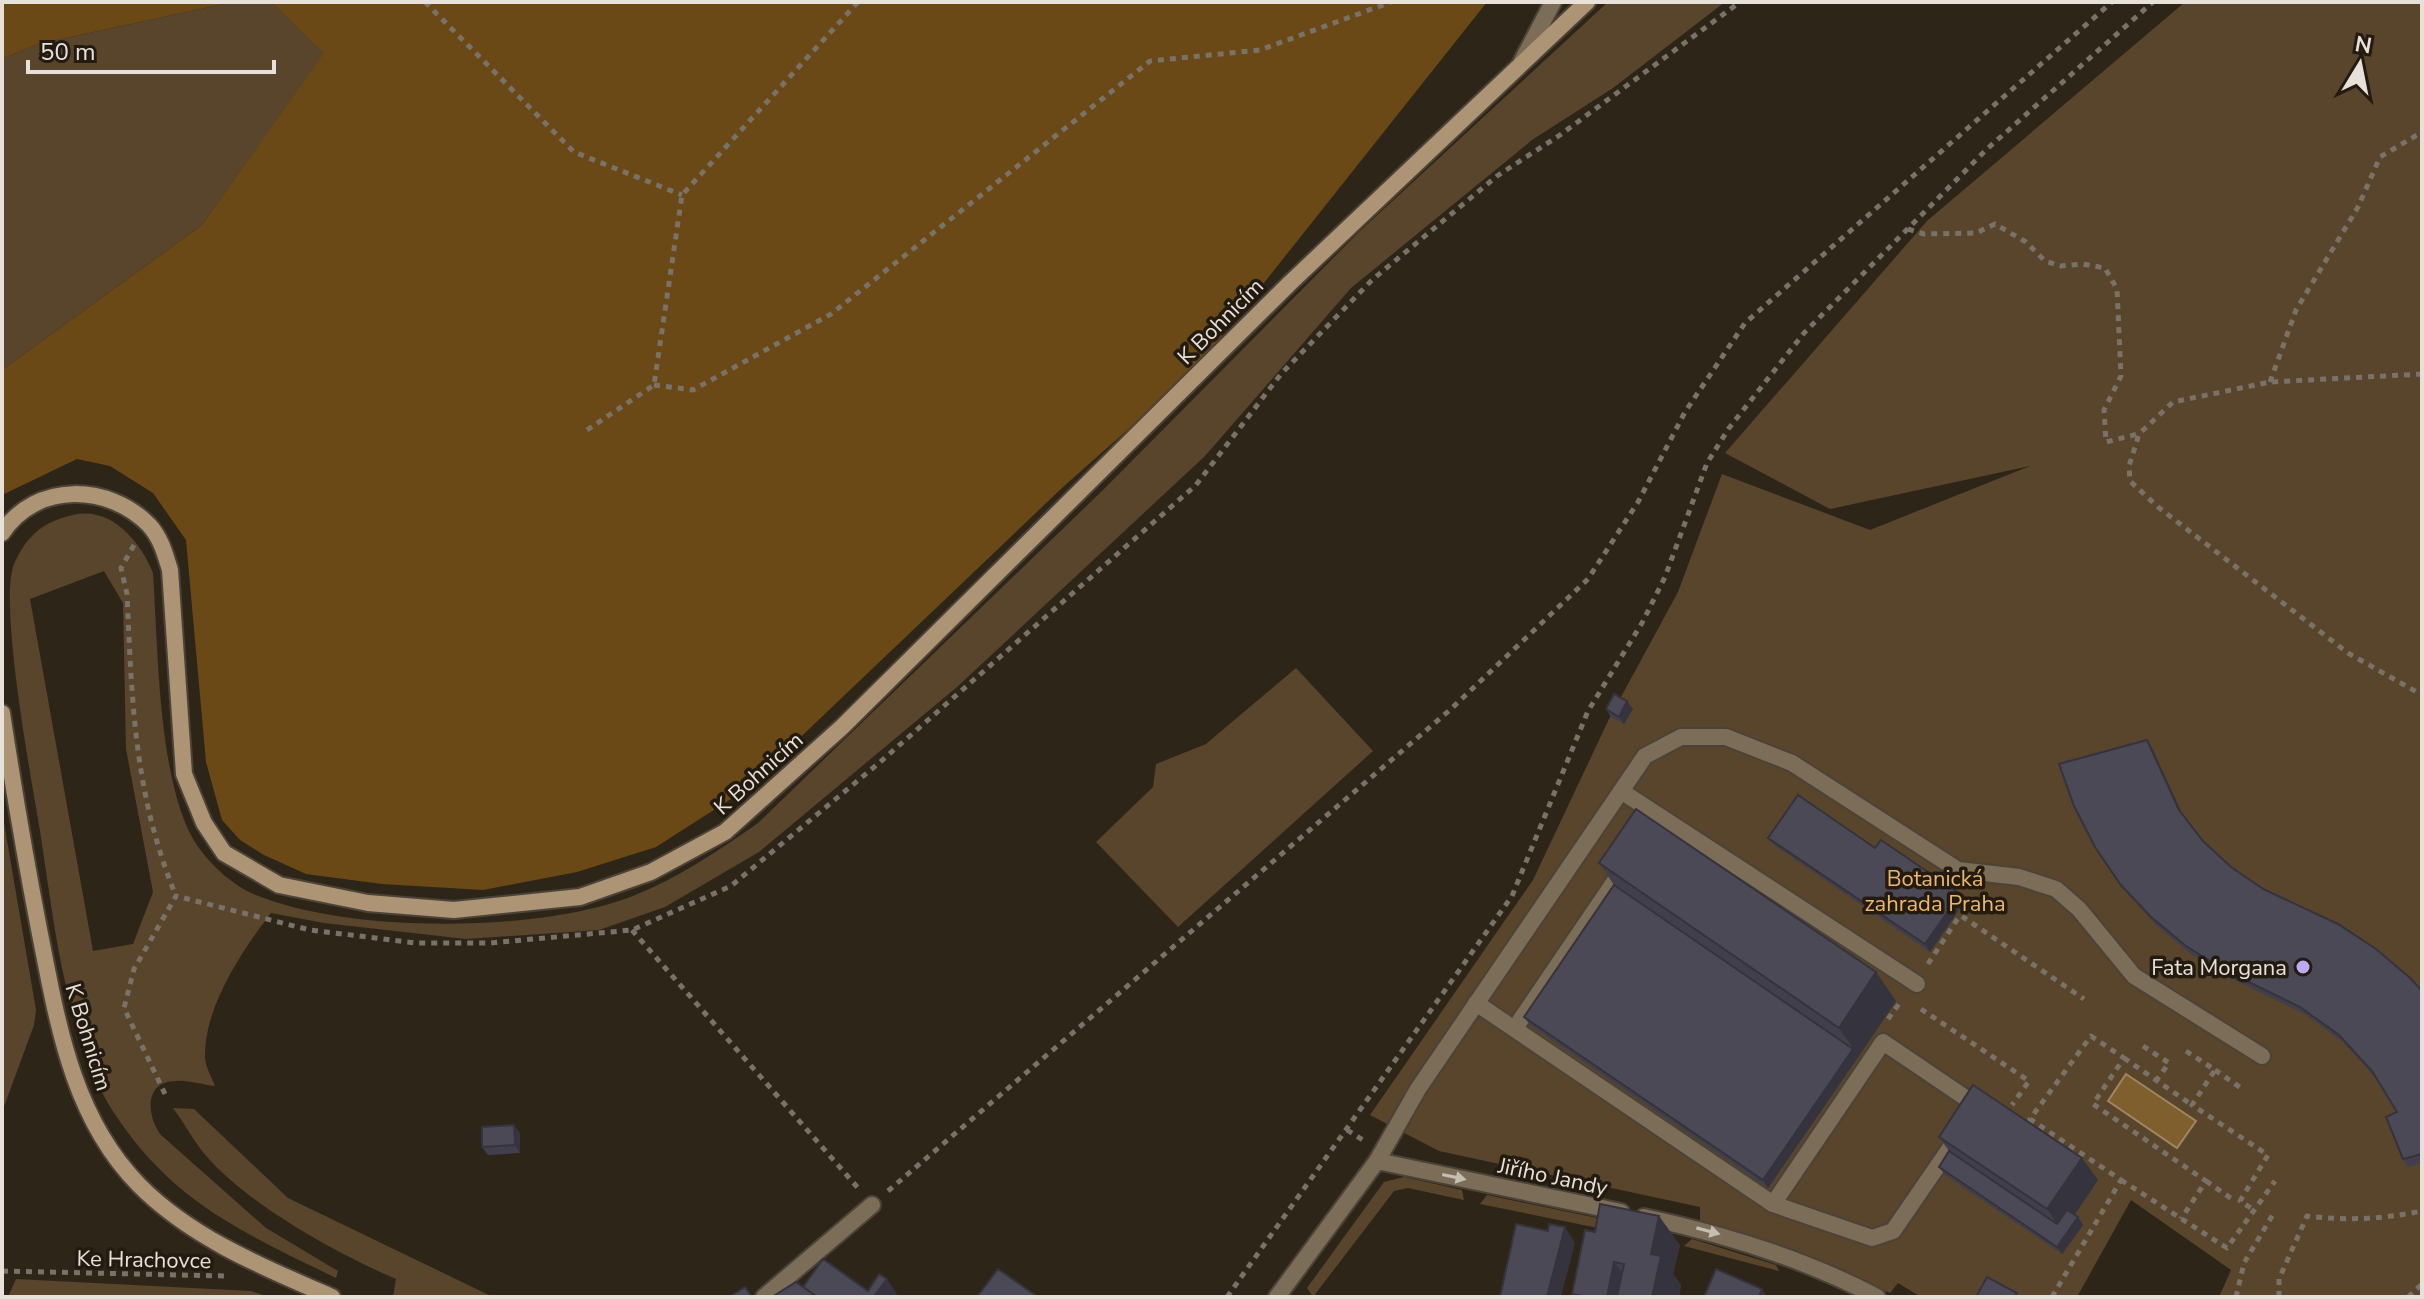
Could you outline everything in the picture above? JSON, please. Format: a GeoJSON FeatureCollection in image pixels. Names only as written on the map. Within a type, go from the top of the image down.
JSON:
{"type":"FeatureCollection","features":[{"type":"Feature","properties":{"kind":"street"},"geometry":{"type":"LineString","coordinates":[[1521,62],[1553,2]]}},
{"type":"Feature","properties":{"kind":"street","name":"K Bohnicím"},"geometry":{"type":"LineString","coordinates":[[2,533],[25,511],[49,498],[76,493],[99,494],[120,503],[149,526],[162,543],[170,570],[184,774],[204,823],[224,853],[279,885],[368,903],[454,910],[580,897],[651,872],[725,832],[842,727],[1290,283],[1584,2]]}},
{"type":"Feature","properties":{"kind":"street","name":"K Bohnicím"},"geometry":{"type":"LineString","coordinates":[[2,713],[22,841],[57,1022],[74,1081],[103,1140],[139,1186],[208,1238],[332,1297]]}},
{"type":"Feature","properties":{"kind":"street"},"geometry":{"type":"LineString","coordinates":[[1277,1297],[1377,1161],[1401,1115],[1645,756],[1681,737],[1726,737],[1792,763],[1958,870],[2019,877],[2056,889],[2079,909],[2134,976],[2262,1056]]}},
{"type":"Feature","properties":{"kind":"street"},"geometry":{"type":"LineString","coordinates":[[1621,791],[1917,984]]}},
{"type":"Feature","properties":{"kind":"street"},"geometry":{"type":"LineString","coordinates":[[1515,1028],[1626,864]]}},
{"type":"Feature","properties":{"kind":"street"},"geometry":{"type":"LineString","coordinates":[[1476,1003],[1773,1204],[1872,1238],[1893,1231],[1979,1107],[1883,1042],[1773,1204]]}},
{"type":"Feature","properties":{"kind":"street","name":"Jiřího Jandy"},"geometry":{"type":"LineString","coordinates":[[1377,1161],[1710,1231],[1848,1282],[1877,1297]]}},
{"type":"Feature","properties":{"kind":"street"},"geometry":{"type":"LineString","coordinates":[[764,1297],[872,1205]]}},
{"type":"Feature","properties":{"kind":"path"},"geometry":{"type":"LineString","coordinates":[[425,2],[574,152],[682,195]]}},
{"type":"Feature","properties":{"kind":"path"},"geometry":{"type":"LineString","coordinates":[[654,385],[682,195],[858,2]]}},
{"type":"Feature","properties":{"kind":"path"},"geometry":{"type":"LineString","coordinates":[[587,430],[654,385],[693,390],[831,314],[1150,61],[1260,50],[1391,2]]}},
{"type":"Feature","properties":{"kind":"path"},"geometry":{"type":"LineString","coordinates":[[176,896],[310,930],[416,943],[490,943],[632,930],[731,886],[879,763],[1196,485],[1281,374],[1372,280],[1497,176],[1560,135],[1740,2]]}},
{"type":"Feature","properties":{"kind":"path"},"geometry":{"type":"LineString","coordinates":[[632,930],[872,1205],[1451,709],[1588,579],[1638,502],[1685,412],[1745,323],[2112,2]]}},
{"type":"Feature","properties":{"kind":"path"},"geometry":{"type":"LineString","coordinates":[[1227,1297],[1512,896],[1588,711],[1642,623],[1665,577],[1707,463],[1729,428],[1804,333],[1908,228],[1987,149],[2153,2]]}},
{"type":"Feature","properties":{"kind":"path"},"geometry":{"type":"LineString","coordinates":[[2270,382],[2296,310],[2358,207],[2380,157],[2422,132]]}},
{"type":"Feature","properties":{"kind":"path"},"geometry":{"type":"LineString","coordinates":[[1908,228],[1924,234],[1976,233],[1995,224],[2026,242],[2045,261],[2061,266],[2082,264],[2105,268],[2117,289],[2121,376],[2104,410],[2106,442],[2139,434]]}},
{"type":"Feature","properties":{"kind":"path"},"geometry":{"type":"LineString","coordinates":[[2422,374],[2270,382],[2173,402],[2139,434],[2129,466],[2130,481],[2158,507],[2348,653],[2422,695]]}},
{"type":"Feature","properties":{"kind":"path"},"geometry":{"type":"LineString","coordinates":[[149,526],[121,568],[127,594],[140,777],[159,853],[176,896]]}},
{"type":"Feature","properties":{"kind":"path"},"geometry":{"type":"LineString","coordinates":[[1934,954],[1974,894],[1975,872]]}},
{"type":"Feature","properties":{"kind":"path"},"geometry":{"type":"LineString","coordinates":[[165,1094],[124,1008],[134,969],[176,896]]}},
{"type":"Feature","properties":{"kind":"path"},"geometry":{"type":"LineString","coordinates":[[1960,915],[2084,999]]}},
{"type":"Feature","properties":{"kind":"path"},"geometry":{"type":"LineString","coordinates":[[1883,1028],[1900,1002]]}},
{"type":"Feature","properties":{"kind":"path"},"geometry":{"type":"LineString","coordinates":[[1917,1006],[2029,1081],[2012,1105]]}},
{"type":"Feature","properties":{"kind":"path"},"geometry":{"type":"LineString","coordinates":[[2254,1210],[2240,1201],[2268,1155],[2091,1036],[2030,1119],[2227,1248],[2275,1181]]}},
{"type":"Feature","properties":{"kind":"path"},"geometry":{"type":"LineString","coordinates":[[2143,1046],[2169,1063],[2156,1081]]}},
{"type":"Feature","properties":{"kind":"path"},"geometry":{"type":"LineString","coordinates":[[2186,1051],[2241,1088]]}},
{"type":"Feature","properties":{"kind":"path"},"geometry":{"type":"LineString","coordinates":[[2124,1058],[2093,1104],[2232,1199]]}},
{"type":"Feature","properties":{"kind":"path"},"geometry":{"type":"LineString","coordinates":[[2192,1105],[2215,1070]]}},
{"type":"Feature","properties":{"kind":"path"},"geometry":{"type":"LineString","coordinates":[[2052,1297],[2121,1180]]}},
{"type":"Feature","properties":{"kind":"path"},"geometry":{"type":"LineString","coordinates":[[2181,1219],[2206,1181]]}},
{"type":"Feature","properties":{"kind":"path"},"geometry":{"type":"LineString","coordinates":[[2236,1297],[2244,1263],[2275,1211]]}},
{"type":"Feature","properties":{"kind":"path"},"geometry":{"type":"LineString","coordinates":[[2279,1297],[2279,1279],[2307,1216],[2337,1220],[2387,1218],[2422,1211]]}},
{"type":"Feature","properties":{"kind":"path","name":"Ke Hrachovce"},"geometry":{"type":"LineString","coordinates":[[2,1271],[232,1277]]}},
{"type":"Feature","properties":{"kind":"path"},"geometry":{"type":"LineString","coordinates":[[2408,1297],[2422,1284]]}},
{"type":"Feature","properties":{"kind":"green space"},"geometry":{"type":"Polygon","coordinates":[[[233,2],[271,2],[325,53],[202,225],[2,370],[2,59],[38,44],[233,2]]]}},
{"type":"Feature","properties":{"kind":"green space"},"geometry":{"type":"Polygon","coordinates":[[[1608,2],[1725,2],[1613,88],[1532,140],[1351,288],[1205,456],[957,687],[759,852],[665,907],[599,930],[466,939],[324,923],[271,913],[237,962],[211,1019],[205,1057],[215,1086],[185,1081],[165,1083],[153,1093],[151,1110],[161,1135],[266,1228],[338,1271],[336,1278],[209,1210],[156,1166],[132,1138],[109,1105],[95,1077],[73,1017],[55,928],[18,695],[10,589],[13,567],[23,547],[36,532],[52,522],[73,515],[100,516],[112,521],[132,538],[147,561],[153,573],[166,744],[180,809],[202,852],[234,883],[251,893],[290,906],[388,922],[495,922],[547,917],[593,908],[633,896],[666,881],[758,823],[1103,490],[1359,232],[1608,2]],[[104,571],[30,599],[93,951],[133,944],[153,892],[126,749],[123,603],[104,571]]]}},
{"type":"Feature","properties":{"kind":"green space","name":"Botanická zahrada Praha"},"geometry":{"type":"Polygon","coordinates":[[[2185,2],[2422,2],[2422,1297],[2219,1297],[2231,1270],[2131,1200],[2077,1297],[1921,1297],[1898,1283],[1890,1293],[1814,1261],[1700,1222],[1700,1207],[1439,1151],[1370,1115],[1533,880],[1609,719],[1678,592],[1722,474],[1870,530],[2030,466],[1830,509],[1725,453],[1927,221],[2185,2]]]}},
{"type":"Feature","properties":{"kind":"green space"},"geometry":{"type":"Polygon","coordinates":[[[1296,668],[1373,751],[1178,927],[1096,842],[1153,787],[1156,764],[1206,744],[1296,668]]]}},
{"type":"Feature","properties":{"kind":"green space"},"geometry":{"type":"Polygon","coordinates":[[[2,811],[36,1010],[34,1025],[2,1112],[2,811]]]}},
{"type":"Feature","properties":{"kind":"green space"},"geometry":{"type":"Polygon","coordinates":[[[173,1108],[194,1109],[288,1198],[493,1297],[393,1297],[396,1279],[297,1228],[227,1177],[204,1153],[173,1108]]]}},
{"type":"Feature","properties":{"kind":"green space"},"geometry":{"type":"Polygon","coordinates":[[[1404,1177],[1462,1190],[1464,1200],[1408,1188],[1394,1191],[1313,1297],[1307,1288],[1384,1182],[1404,1177]]]}},
{"type":"Feature","properties":{"kind":"green space"},"geometry":{"type":"Polygon","coordinates":[[[1487,1195],[1621,1223],[1598,1228],[1480,1204],[1487,1195]]]}},
{"type":"Feature","properties":{"kind":"green space"},"geometry":{"type":"Polygon","coordinates":[[[1692,1239],[1776,1265],[1779,1271],[1684,1246],[1692,1239]]]}},
{"type":"Feature","properties":{"kind":"green space"},"geometry":{"type":"Polygon","coordinates":[[[16,1279],[251,1291],[269,1297],[8,1297],[16,1279]]]}},
{"type":"Feature","properties":{"kind":"shaded area"},"geometry":{"type":"Polygon","coordinates":[[[2,2],[233,2],[38,44],[2,59],[2,2]]]}},
{"type":"Feature","properties":{"kind":"shaded area"},"geometry":{"type":"Polygon","coordinates":[[[271,2],[1487,2],[1194,371],[1063,487],[745,790],[656,847],[577,872],[483,890],[382,884],[306,874],[240,840],[222,820],[206,762],[186,540],[153,493],[110,466],[77,459],[2,495],[2,370],[202,225],[324,53],[271,2]]]}},
{"type":"Feature","properties":{"kind":"shaded area"},"geometry":{"type":"Polygon","coordinates":[[[2126,1074],[2196,1121],[2177,1148],[2108,1101],[2126,1074]]]}},
{"type":"Feature","properties":{"kind":"building"},"geometry":{"type":"Polygon","coordinates":[[[1614,694],[1627,701],[1619,717],[1606,709],[1614,694]]]}},
{"type":"Feature","properties":{"kind":"building","name":"Fata Morgana"},"geometry":{"type":"Polygon","coordinates":[[[2147,740],[2179,810],[2203,841],[2231,867],[2263,889],[2338,924],[2376,949],[2422,991],[2422,1154],[2403,1159],[2386,1117],[2397,1112],[2372,1071],[2339,1035],[2300,1007],[2224,970],[2186,946],[2151,917],[2120,884],[2095,847],[2074,806],[2059,764],[2147,740]]]}},
{"type":"Feature","properties":{"kind":"building"},"geometry":{"type":"Polygon","coordinates":[[[1798,795],[1875,848],[1881,840],[1960,894],[1925,944],[1768,838],[1798,795]]]}},
{"type":"Feature","properties":{"kind":"building"},"geometry":{"type":"Polygon","coordinates":[[[1636,809],[1876,972],[1839,1028],[1599,863],[1636,809]]]}},
{"type":"Feature","properties":{"kind":"building"},"geometry":{"type":"Polygon","coordinates":[[[1614,885],[1853,1049],[1763,1180],[1524,1017],[1614,885]]]}},
{"type":"Feature","properties":{"kind":"building"},"geometry":{"type":"Polygon","coordinates":[[[1973,1085],[2082,1158],[2047,1209],[1939,1137],[1973,1085]]]}},
{"type":"Feature","properties":{"kind":"building"},"geometry":{"type":"Polygon","coordinates":[[[514,1125],[515,1145],[482,1147],[482,1127],[514,1125]]]}},
{"type":"Feature","properties":{"kind":"building"},"geometry":{"type":"Polygon","coordinates":[[[1949,1151],[2057,1224],[2067,1210],[2078,1217],[2057,1247],[1939,1167],[1949,1151]]]}},
{"type":"Feature","properties":{"kind":"building"},"geometry":{"type":"Polygon","coordinates":[[[1600,1204],[1659,1216],[1651,1254],[1661,1256],[1652,1297],[1617,1297],[1624,1264],[1614,1262],[1607,1297],[1572,1294],[1585,1230],[1595,1232],[1600,1204]]]}},
{"type":"Feature","properties":{"kind":"building"},"geometry":{"type":"Polygon","coordinates":[[[1516,1224],[1548,1231],[1549,1224],[1565,1227],[1547,1297],[1500,1297],[1516,1224]]]}},
{"type":"Feature","properties":{"kind":"building"},"geometry":{"type":"Polygon","coordinates":[[[823,1259],[868,1291],[879,1274],[887,1279],[875,1295],[878,1297],[817,1297],[803,1287],[823,1259]]]}},
{"type":"Feature","properties":{"kind":"building"},"geometry":{"type":"Polygon","coordinates":[[[998,1269],[1038,1297],[977,1297],[998,1269]]]}},
{"type":"Feature","properties":{"kind":"building"},"geometry":{"type":"Polygon","coordinates":[[[1716,1269],[1762,1289],[1759,1297],[1704,1297],[1716,1269]]]}},
{"type":"Feature","properties":{"kind":"building"},"geometry":{"type":"Polygon","coordinates":[[[1987,1277],[2017,1293],[2014,1297],[1976,1297],[1987,1277]]]}},
{"type":"Feature","properties":{"kind":"building"},"geometry":{"type":"Polygon","coordinates":[[[796,1282],[817,1297],[772,1297],[796,1282]]]}},
{"type":"Feature","properties":{"kind":"building"},"geometry":{"type":"Polygon","coordinates":[[[745,1287],[752,1297],[729,1297],[745,1287]]]}},
{"type":"Feature","properties":{"kind":"place","name":"Fata Morgana"},"geometry":{"type":"Point","coordinates":[2303,967]}}]}
